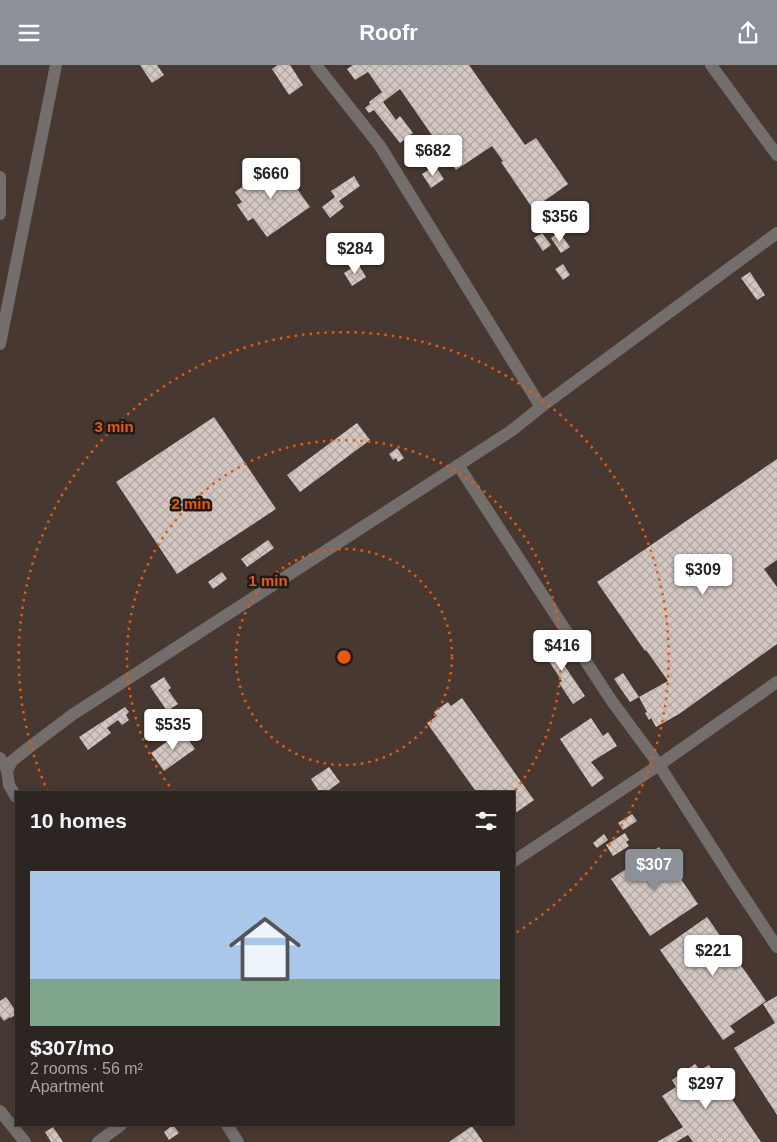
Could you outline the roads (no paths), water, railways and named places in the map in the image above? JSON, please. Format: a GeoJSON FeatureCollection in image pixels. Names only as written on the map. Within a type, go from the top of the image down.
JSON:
{"type":"FeatureCollection","features":[{"type":"Feature","properties":{"kind":"lane"},"geometry":{"type":"LineString","coordinates":[[0,344],[56,65]]}},
{"type":"Feature","properties":{"kind":"lane"},"geometry":{"type":"LineString","coordinates":[[316,65],[380,146],[541,407]]}},
{"type":"Feature","properties":{"kind":"lane"},"geometry":{"type":"LineString","coordinates":[[711,65],[777,155]]}},
{"type":"Feature","properties":{"kind":"lane"},"geometry":{"type":"LineString","coordinates":[[0,177],[0,214]]}},
{"type":"Feature","properties":{"kind":"lane"},"geometry":{"type":"LineString","coordinates":[[15,796],[4,787],[7,770],[12,761],[72,715],[511,431],[777,233]]}},
{"type":"Feature","properties":{"kind":"lane"},"geometry":{"type":"LineString","coordinates":[[458,465],[611,700],[659,765],[777,947]]}},
{"type":"Feature","properties":{"kind":"lane"},"geometry":{"type":"LineString","coordinates":[[515,860],[659,765],[777,682]]}},
{"type":"Feature","properties":{"kind":"lane"},"geometry":{"type":"LineString","coordinates":[[0,758],[7,770]]}},
{"type":"Feature","properties":{"kind":"lane"},"geometry":{"type":"LineString","coordinates":[[0,1111],[26,1142]]}},
{"type":"Feature","properties":{"kind":"lane"},"geometry":{"type":"LineString","coordinates":[[98,1142],[120,1126]]}},
{"type":"Feature","properties":{"kind":"lane"},"geometry":{"type":"LineString","coordinates":[[228,1126],[238,1142]]}}]}
